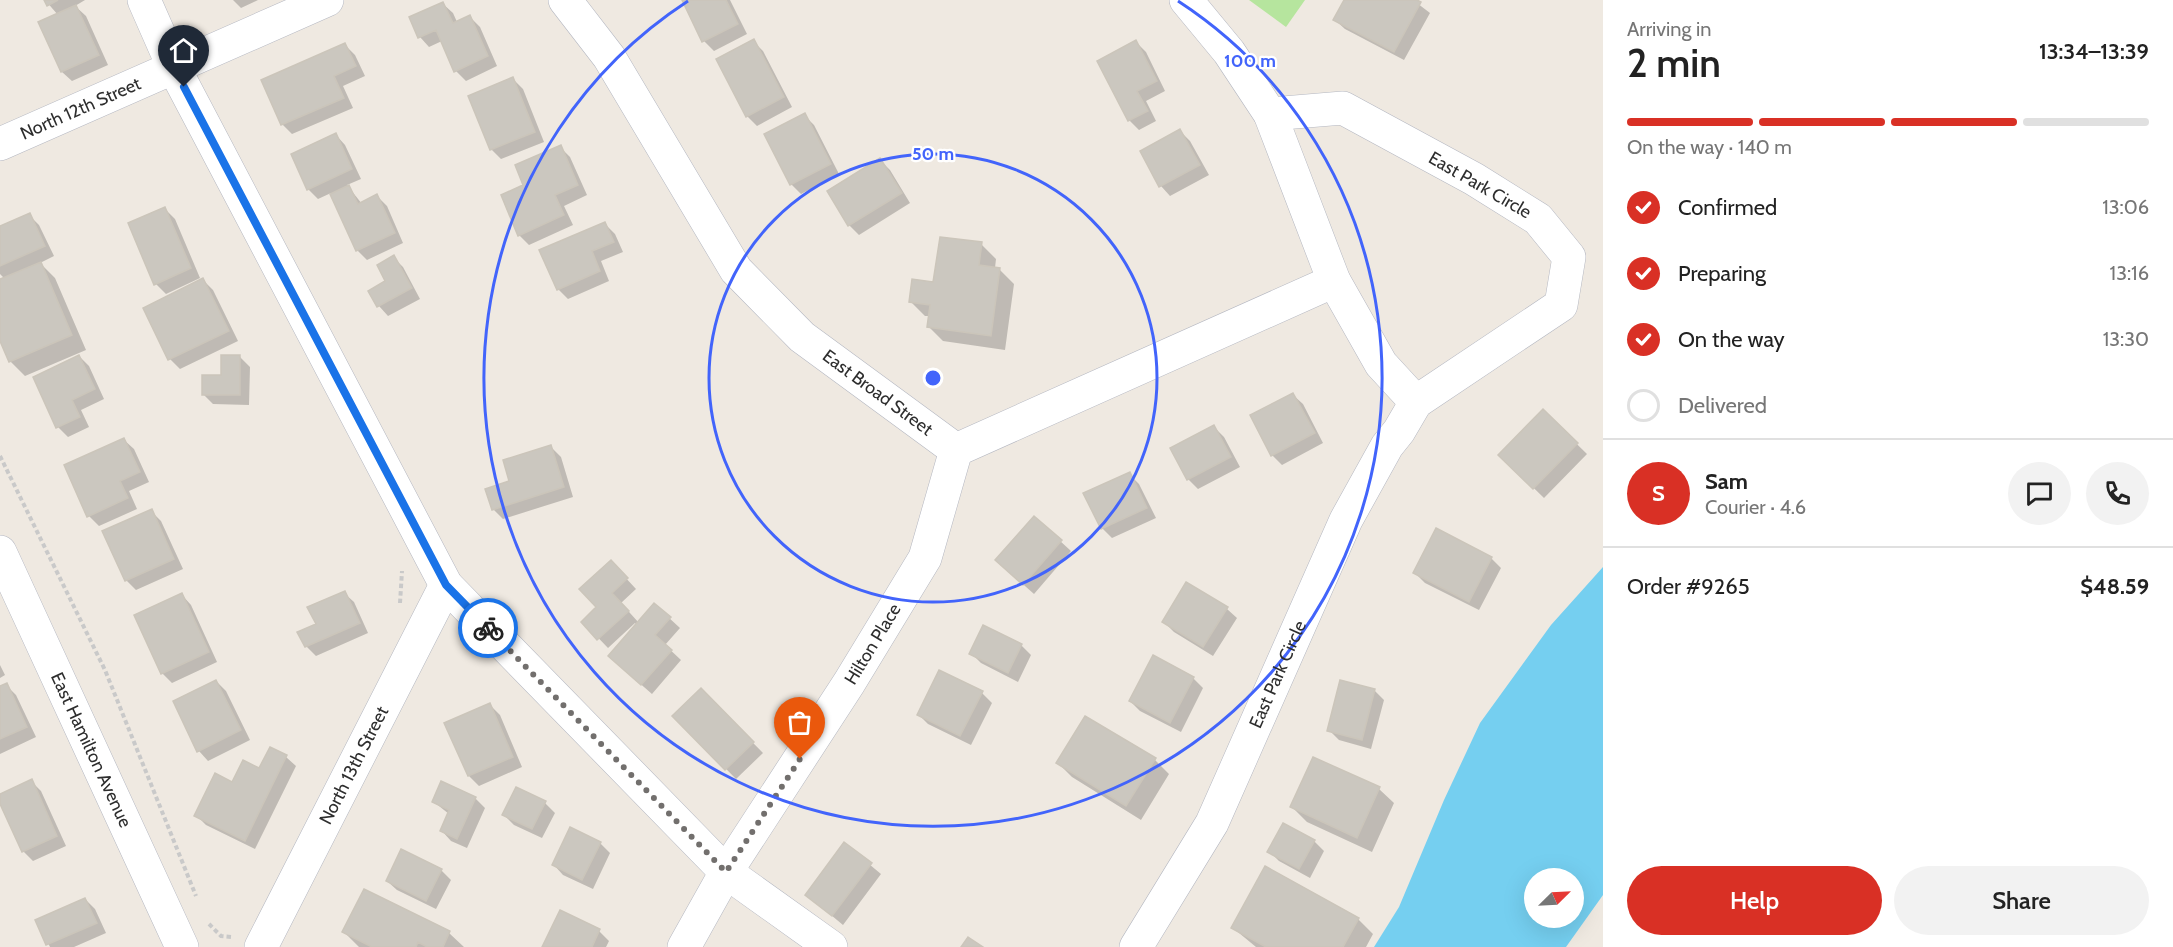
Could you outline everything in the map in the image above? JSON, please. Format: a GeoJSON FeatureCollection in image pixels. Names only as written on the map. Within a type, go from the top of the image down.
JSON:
{"type":"FeatureCollection","features":[{"type":"Feature","properties":{"kind":"street"},"geometry":{"type":"LineString","coordinates":[[144,0],[173,66],[446,585],[726,872],[831,947]]}},
{"type":"Feature","properties":{"kind":"street","name":"North 12th Street"},"geometry":{"type":"LineString","coordinates":[[0,144],[327,0]]}},
{"type":"Feature","properties":{"kind":"street","name":"East Broad Street"},"geometry":{"type":"LineString","coordinates":[[565,0],[609,57],[736,270],[802,337],[956,450]]}},
{"type":"Feature","properties":{"kind":"street"},"geometry":{"type":"LineString","coordinates":[[1186,0],[1229,52],[1270,114],[1334,281],[1381,364],[1416,402]]}},
{"type":"Feature","properties":{"kind":"street","name":"East Park Circle"},"geometry":{"type":"LineString","coordinates":[[1136,947],[1212,823],[1346,520],[1387,446],[1416,402],[1561,305],[1569,257],[1538,219],[1474,179],[1343,108],[1270,114]]}},
{"type":"Feature","properties":{"kind":"street"},"geometry":{"type":"LineString","coordinates":[[956,450],[1334,281]]}},
{"type":"Feature","properties":{"kind":"street","name":"Hilton Place"},"geometry":{"type":"LineString","coordinates":[[684,947],[726,872],[849,683],[925,558],[956,450]]}},
{"type":"Feature","properties":{"kind":"street","name":"East Hamilton Avenue"},"geometry":{"type":"LineString","coordinates":[[0,552],[182,947]]}},
{"type":"Feature","properties":{"kind":"street","name":"North 13th Street"},"geometry":{"type":"LineString","coordinates":[[249,942],[446,585]]}},
{"type":"Feature","properties":{"kind":"path"},"geometry":{"type":"LineString","coordinates":[[0,456],[105,670],[199,904]]}},
{"type":"Feature","properties":{"kind":"path"},"geometry":{"type":"LineString","coordinates":[[400,610],[402,567]]}},
{"type":"Feature","properties":{"kind":"path"},"geometry":{"type":"LineString","coordinates":[[207,922],[221,936],[249,942]]}},
{"type":"Feature","properties":{"kind":"green space"},"geometry":{"type":"Polygon","coordinates":[[[1249,0],[1305,0],[1286,27],[1249,0]]]}},
{"type":"Feature","properties":{"kind":"water"},"geometry":{"type":"Polygon","coordinates":[[[1603,567],[1603,895],[1584,922],[1584,868],[1524,868],[1524,928],[1580,928],[1566,947],[1374,947],[1399,907],[1444,800],[1480,723],[1551,625],[1603,567]]]}},
{"type":"Feature","properties":{"kind":"building"},"geometry":{"type":"Polygon","coordinates":[[[44,0],[58,0],[47,6],[44,0]]]}},
{"type":"Feature","properties":{"kind":"building"},"geometry":{"type":"Polygon","coordinates":[[[682,0],[726,0],[738,24],[702,42],[682,0]]]}},
{"type":"Feature","properties":{"kind":"building"},"geometry":{"type":"Polygon","coordinates":[[[1344,0],[1417,0],[1421,2],[1394,52],[1333,20],[1344,0]]]}},
{"type":"Feature","properties":{"kind":"building"},"geometry":{"type":"Polygon","coordinates":[[[443,2],[453,23],[470,15],[488,56],[454,72],[436,30],[418,38],[409,17],[443,2]]]}},
{"type":"Feature","properties":{"kind":"building"},"geometry":{"type":"Polygon","coordinates":[[[76,5],[99,55],[61,72],[38,22],[76,5]]]}},
{"type":"Feature","properties":{"kind":"building"},"geometry":{"type":"Polygon","coordinates":[[[754,39],[784,97],[746,117],[716,59],[754,39]]]}},
{"type":"Feature","properties":{"kind":"building"},"geometry":{"type":"Polygon","coordinates":[[[1136,40],[1157,81],[1137,91],[1148,111],[1128,121],[1097,61],[1136,40]]]}},
{"type":"Feature","properties":{"kind":"building"},"geometry":{"type":"Polygon","coordinates":[[[345,43],[356,66],[334,76],[344,98],[281,125],[261,80],[345,43]]]}},
{"type":"Feature","properties":{"kind":"building"},"geometry":{"type":"Polygon","coordinates":[[[513,77],[535,132],[490,150],[468,96],[513,77]]]}},
{"type":"Feature","properties":{"kind":"building"},"geometry":{"type":"Polygon","coordinates":[[[805,113],[831,164],[790,185],[764,134],[805,113]]]}},
{"type":"Feature","properties":{"kind":"building"},"geometry":{"type":"Polygon","coordinates":[[[1180,129],[1200,165],[1159,187],[1140,151],[1180,129]]]}},
{"type":"Feature","properties":{"kind":"building"},"geometry":{"type":"Polygon","coordinates":[[[336,133],[352,169],[307,190],[291,154],[336,133]]]}},
{"type":"Feature","properties":{"kind":"building"},"geometry":{"type":"Polygon","coordinates":[[[561,145],[578,185],[555,195],[564,215],[518,236],[501,195],[523,185],[515,165],[561,145]]]}},
{"type":"Feature","properties":{"kind":"building"},"geometry":{"type":"Polygon","coordinates":[[[880,158],[902,193],[848,226],[827,191],[880,158]]]}},
{"type":"Feature","properties":{"kind":"building"},"geometry":{"type":"Polygon","coordinates":[[[349,185],[358,204],[377,194],[395,233],[356,251],[330,194],[349,185]]]}},
{"type":"Feature","properties":{"kind":"building"},"geometry":{"type":"Polygon","coordinates":[[[165,207],[191,268],[154,285],[128,223],[165,207]]]}},
{"type":"Feature","properties":{"kind":"building"},"geometry":{"type":"Polygon","coordinates":[[[30,213],[45,246],[0,266],[0,226],[30,213]]]}},
{"type":"Feature","properties":{"kind":"building"},"geometry":{"type":"Polygon","coordinates":[[[605,222],[614,242],[592,251],[600,271],[557,290],[539,250],[605,222]]]}},
{"type":"Feature","properties":{"kind":"building"},"geometry":{"type":"Polygon","coordinates":[[[940,237],[982,242],[979,265],[1000,268],[991,336],[927,327],[930,305],[909,302],[912,279],[933,282],[940,237]]]}},
{"type":"Feature","properties":{"kind":"building"},"geometry":{"type":"Polygon","coordinates":[[[394,255],[412,288],[377,307],[368,291],[385,281],[377,265],[394,255]]]}},
{"type":"Feature","properties":{"kind":"building"},"geometry":{"type":"Polygon","coordinates":[[[41,262],[72,335],[9,362],[0,341],[0,279],[41,262]]]}},
{"type":"Feature","properties":{"kind":"building"},"geometry":{"type":"Polygon","coordinates":[[[203,278],[229,331],[168,360],[143,308],[203,278]]]}},
{"type":"Feature","properties":{"kind":"building"},"geometry":{"type":"Polygon","coordinates":[[[79,355],[95,389],[72,400],[80,417],[56,428],[33,377],[79,355]]]}},
{"type":"Feature","properties":{"kind":"building"},"geometry":{"type":"Polygon","coordinates":[[[221,355],[240,355],[240,395],[202,395],[202,375],[221,375],[221,355]]]}},
{"type":"Feature","properties":{"kind":"building"},"geometry":{"type":"Polygon","coordinates":[[[1293,393],[1315,433],[1271,456],[1250,415],[1293,393]]]}},
{"type":"Feature","properties":{"kind":"building"},"geometry":{"type":"Polygon","coordinates":[[[1543,409],[1578,443],[1533,489],[1498,455],[1543,409]]]}},
{"type":"Feature","properties":{"kind":"building"},"geometry":{"type":"Polygon","coordinates":[[[1214,425],[1231,457],[1187,480],[1170,448],[1214,425]]]}},
{"type":"Feature","properties":{"kind":"building"},"geometry":{"type":"Polygon","coordinates":[[[124,438],[140,472],[120,481],[128,498],[87,517],[64,465],[124,438]]]}},
{"type":"Feature","properties":{"kind":"building"},"geometry":{"type":"Polygon","coordinates":[[[551,445],[564,487],[492,510],[485,489],[509,481],[503,460],[551,445]]]}},
{"type":"Feature","properties":{"kind":"building"},"geometry":{"type":"Polygon","coordinates":[[[1130,472],[1147,508],[1101,529],[1083,493],[1130,472]]]}},
{"type":"Feature","properties":{"kind":"building"},"geometry":{"type":"Polygon","coordinates":[[[152,509],[174,559],[125,581],[102,531],[152,509]]]}},
{"type":"Feature","properties":{"kind":"building"},"geometry":{"type":"Polygon","coordinates":[[[1034,516],[1062,540],[1023,585],[995,560],[1034,516]]]}},
{"type":"Feature","properties":{"kind":"building"},"geometry":{"type":"Polygon","coordinates":[[[1436,528],[1492,557],[1469,602],[1413,573],[1436,528]]]}},
{"type":"Feature","properties":{"kind":"building"},"geometry":{"type":"Polygon","coordinates":[[[611,560],[628,578],[612,593],[629,611],[597,640],[581,622],[596,607],[579,589],[611,560]]]}},
{"type":"Feature","properties":{"kind":"building"},"geometry":{"type":"Polygon","coordinates":[[[1186,582],[1228,607],[1203,647],[1162,622],[1186,582]]]}},
{"type":"Feature","properties":{"kind":"building"},"geometry":{"type":"Polygon","coordinates":[[[345,591],[360,623],[305,647],[297,632],[316,624],[307,607],[345,591]]]}},
{"type":"Feature","properties":{"kind":"building"},"geometry":{"type":"Polygon","coordinates":[[[182,593],[209,652],[161,674],[134,615],[182,593]]]}},
{"type":"Feature","properties":{"kind":"building"},"geometry":{"type":"Polygon","coordinates":[[[654,603],[671,617],[655,635],[672,650],[641,685],[608,656],[654,603]]]}},
{"type":"Feature","properties":{"kind":"building"},"geometry":{"type":"Polygon","coordinates":[[[983,625],[1022,644],[1008,673],[969,654],[983,625]]]}},
{"type":"Feature","properties":{"kind":"building"},"geometry":{"type":"Polygon","coordinates":[[[1153,655],[1194,677],[1170,723],[1129,701],[1153,655]]]}},
{"type":"Feature","properties":{"kind":"building"},"geometry":{"type":"Polygon","coordinates":[[[939,670],[983,691],[960,736],[917,715],[939,670]]]}},
{"type":"Feature","properties":{"kind":"building"},"geometry":{"type":"Polygon","coordinates":[[[216,680],[241,730],[197,752],[173,701],[216,680]]]}},
{"type":"Feature","properties":{"kind":"building"},"geometry":{"type":"Polygon","coordinates":[[[1340,680],[1375,689],[1362,740],[1327,731],[1340,680]]]}},
{"type":"Feature","properties":{"kind":"building"},"geometry":{"type":"Polygon","coordinates":[[[7,683],[27,727],[0,739],[0,686],[7,683]]]}},
{"type":"Feature","properties":{"kind":"building"},"geometry":{"type":"Polygon","coordinates":[[[701,688],[754,742],[725,770],[672,716],[701,688]]]}},
{"type":"Feature","properties":{"kind":"building"},"geometry":{"type":"Polygon","coordinates":[[[490,703],[513,757],[468,776],[444,723],[490,703]]]}},
{"type":"Feature","properties":{"kind":"building"},"geometry":{"type":"Polygon","coordinates":[[[1085,716],[1156,758],[1126,806],[1056,763],[1085,716]]]}},
{"type":"Feature","properties":{"kind":"building"},"geometry":{"type":"Polygon","coordinates":[[[270,747],[287,755],[245,841],[194,816],[215,773],[232,782],[243,760],[259,768],[270,747]]]}},
{"type":"Feature","properties":{"kind":"building"},"geometry":{"type":"Polygon","coordinates":[[[1313,757],[1380,787],[1357,838],[1290,807],[1313,757]]]}},
{"type":"Feature","properties":{"kind":"building"},"geometry":{"type":"Polygon","coordinates":[[[32,779],[57,836],[22,852],[0,804],[0,794],[32,779]]]}},
{"type":"Feature","properties":{"kind":"building"},"geometry":{"type":"Polygon","coordinates":[[[441,781],[476,797],[457,839],[440,831],[449,810],[432,802],[441,781]]]}},
{"type":"Feature","properties":{"kind":"building"},"geometry":{"type":"Polygon","coordinates":[[[516,787],[546,801],[532,829],[502,815],[516,787]]]}},
{"type":"Feature","properties":{"kind":"building"},"geometry":{"type":"Polygon","coordinates":[[[1283,823],[1315,840],[1299,869],[1267,852],[1283,823]]]}},
{"type":"Feature","properties":{"kind":"building"},"geometry":{"type":"Polygon","coordinates":[[[570,827],[601,842],[582,880],[552,865],[570,827]]]}},
{"type":"Feature","properties":{"kind":"building"},"geometry":{"type":"Polygon","coordinates":[[[844,842],[872,863],[832,916],[805,895],[844,842]]]}},
{"type":"Feature","properties":{"kind":"building"},"geometry":{"type":"Polygon","coordinates":[[[401,849],[442,869],[426,901],[386,881],[401,849]]]}},
{"type":"Feature","properties":{"kind":"building"},"geometry":{"type":"Polygon","coordinates":[[[1265,866],[1359,918],[1343,947],[1266,947],[1231,928],[1265,866]]]}},
{"type":"Feature","properties":{"kind":"building"},"geometry":{"type":"Polygon","coordinates":[[[364,889],[450,931],[443,947],[427,947],[418,942],[416,947],[372,947],[342,932],[364,889]]]}},
{"type":"Feature","properties":{"kind":"building"},"geometry":{"type":"Polygon","coordinates":[[[85,898],[97,923],[46,945],[35,920],[85,898]]]}},
{"type":"Feature","properties":{"kind":"building"},"geometry":{"type":"Polygon","coordinates":[[[560,910],[600,929],[592,947],[542,947],[560,910]]]}},
{"type":"Feature","properties":{"kind":"building"},"geometry":{"type":"Polygon","coordinates":[[[968,937],[983,947],[961,947],[968,937]]]}},
{"type":"Feature","properties":{"kind":"way so far"},"geometry":{"type":"LineString","coordinates":[[488,628],[726,872],[800,759]]}},
{"type":"Feature","properties":{"kind":"route"},"geometry":{"type":"LineString","coordinates":[[184,87],[446,585],[488,628]]}}]}
